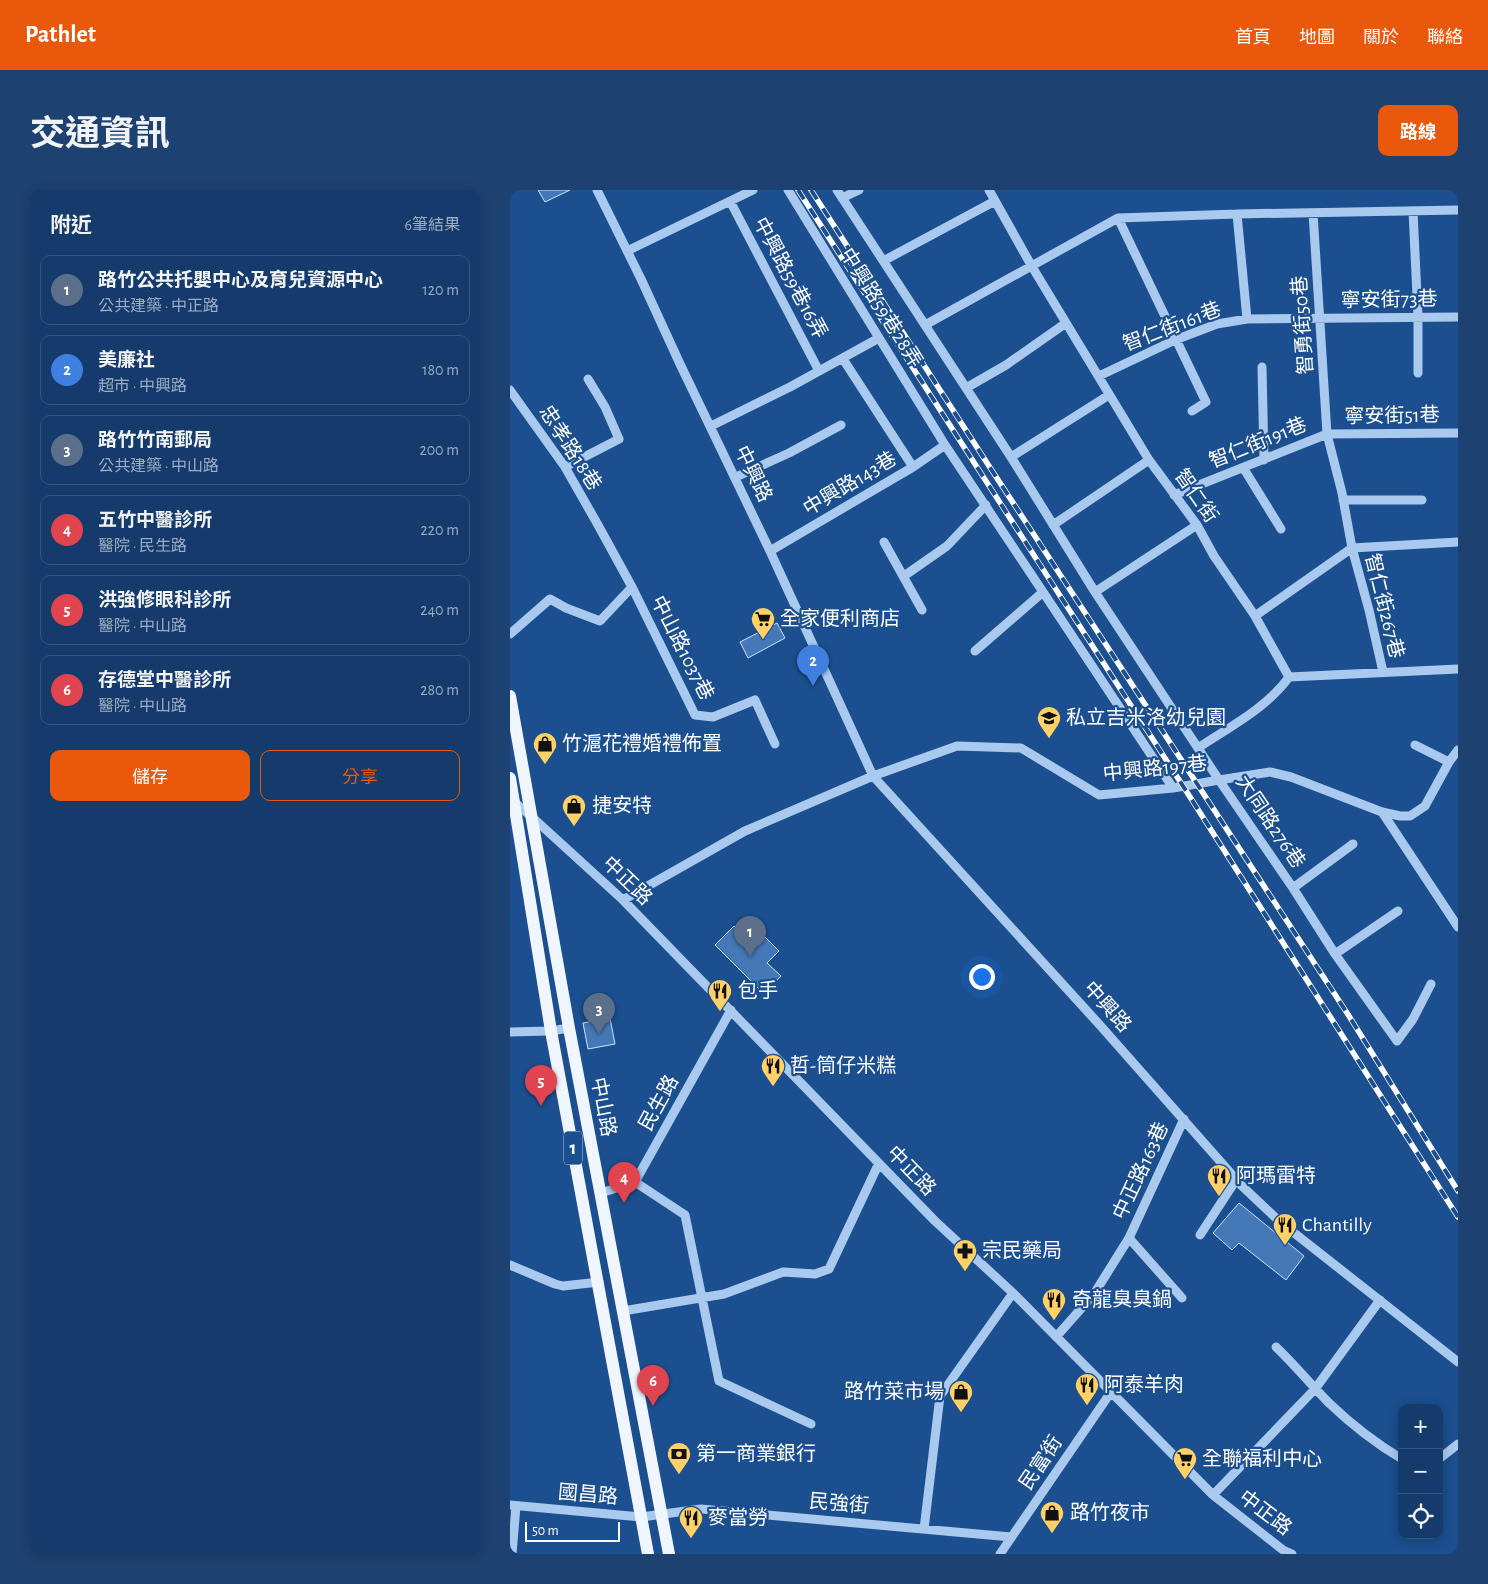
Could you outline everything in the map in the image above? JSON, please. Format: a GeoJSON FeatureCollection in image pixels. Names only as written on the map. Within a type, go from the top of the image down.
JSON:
{"type":"FeatureCollection","features":[{"type":"Feature","properties":{"kind":"main road","name":"中山路"},"geometry":{"type":"LineString","coordinates":[[510,696],[569,1028],[669,1554]]}},
{"type":"Feature","properties":{"kind":"main road","name":"中山路"},"geometry":{"type":"LineString","coordinates":[[510,778],[512,801],[551,1031],[648,1554]]}},
{"type":"Feature","properties":{"kind":"street","name":"中興路"},"geometry":{"type":"LineString","coordinates":[[597,190],[736,477],[872,776],[1184,1119],[1236,1180],[1279,1221],[1380,1300]]}},
{"type":"Feature","properties":{"kind":"street"},"geometry":{"type":"LineString","coordinates":[[627,251],[752,190]]}},
{"type":"Feature","properties":{"kind":"street","name":"中興路59巷28弄"},"geometry":{"type":"LineString","coordinates":[[788,190],[945,445],[1173,788]]}},
{"type":"Feature","properties":{"kind":"street"},"geometry":{"type":"LineString","coordinates":[[859,190],[840,194],[885,260],[1095,592],[1220,780]]}},
{"type":"Feature","properties":{"kind":"street","name":"智仁街"},"geometry":{"type":"LineString","coordinates":[[989,190],[1031,265],[1149,460],[1197,525],[1214,556],[1255,616],[1289,677]]}},
{"type":"Feature","properties":{"kind":"street"},"geometry":{"type":"LineString","coordinates":[[885,260],[995,201]]}},
{"type":"Feature","properties":{"kind":"street","name":"中興路59巷16弄"},"geometry":{"type":"LineString","coordinates":[[730,202],[819,371]]}},
{"type":"Feature","properties":{"kind":"street"},"geometry":{"type":"LineString","coordinates":[[925,325],[1118,218],[1458,210]]}},
{"type":"Feature","properties":{"kind":"street"},"geometry":{"type":"LineString","coordinates":[[1413,211],[1418,317],[1418,373]]}},
{"type":"Feature","properties":{"kind":"street","name":"智勇街50巷"},"geometry":{"type":"LineString","coordinates":[[1313,213],[1327,434],[1343,500]]}},
{"type":"Feature","properties":{"kind":"street"},"geometry":{"type":"LineString","coordinates":[[1237,214],[1247,319]]}},
{"type":"Feature","properties":{"kind":"street"},"geometry":{"type":"LineString","coordinates":[[1118,218],[1206,402],[1192,411]]}},
{"type":"Feature","properties":{"kind":"street","name":"寧安街73巷"},"geometry":{"type":"LineString","coordinates":[[1320,318],[1458,317]]}},
{"type":"Feature","properties":{"kind":"street","name":"智仁街161巷"},"geometry":{"type":"LineString","coordinates":[[1098,376],[1175,340],[1218,324],[1247,319],[1320,318]]}},
{"type":"Feature","properties":{"kind":"street"},"geometry":{"type":"LineString","coordinates":[[966,388],[1006,365],[1066,323]]}},
{"type":"Feature","properties":{"kind":"street"},"geometry":{"type":"LineString","coordinates":[[711,426],[843,359],[879,338]]}},
{"type":"Feature","properties":{"kind":"street"},"geometry":{"type":"LineString","coordinates":[[843,359],[913,467]]}},
{"type":"Feature","properties":{"kind":"street"},"geometry":{"type":"LineString","coordinates":[[1262,367],[1264,460]]}},
{"type":"Feature","properties":{"kind":"street"},"geometry":{"type":"LineString","coordinates":[[565,467],[619,439],[605,407],[588,379]]}},
{"type":"Feature","properties":{"kind":"street","name":"忠孝路18巷"},"geometry":{"type":"LineString","coordinates":[[510,390],[565,467],[598,526]]}},
{"type":"Feature","properties":{"kind":"street"},"geometry":{"type":"LineString","coordinates":[[1011,457],[1110,395]]}},
{"type":"Feature","properties":{"kind":"street"},"geometry":{"type":"LineString","coordinates":[[736,477],[788,453],[841,425]]}},
{"type":"Feature","properties":{"kind":"street","name":"寧安街51巷"},"geometry":{"type":"LineString","coordinates":[[1327,434],[1458,432]]}},
{"type":"Feature","properties":{"kind":"street","name":"智仁街191巷"},"geometry":{"type":"LineString","coordinates":[[1174,495],[1327,434]]}},
{"type":"Feature","properties":{"kind":"street","name":"中興路143巷"},"geometry":{"type":"LineString","coordinates":[[770,551],[913,467],[945,445]]}},
{"type":"Feature","properties":{"kind":"street"},"geometry":{"type":"LineString","coordinates":[[1053,525],[1149,460]]}},
{"type":"Feature","properties":{"kind":"street"},"geometry":{"type":"LineString","coordinates":[[1244,468],[1281,529]]}},
{"type":"Feature","properties":{"kind":"street"},"geometry":{"type":"LineString","coordinates":[[1343,500],[1422,500]]}},
{"type":"Feature","properties":{"kind":"street","name":"智仁街267巷"},"geometry":{"type":"LineString","coordinates":[[1343,500],[1352,548],[1369,610],[1382,672]]}},
{"type":"Feature","properties":{"kind":"street"},"geometry":{"type":"LineString","coordinates":[[904,576],[947,546],[986,505]]}},
{"type":"Feature","properties":{"kind":"street"},"geometry":{"type":"LineString","coordinates":[[1095,592],[1197,525]]}},
{"type":"Feature","properties":{"kind":"street","name":"中山路1037巷"},"geometry":{"type":"LineString","coordinates":[[598,526],[632,587],[695,715],[713,717],[755,700],[775,744]]}},
{"type":"Feature","properties":{"kind":"street"},"geometry":{"type":"LineString","coordinates":[[884,542],[922,610]]}},
{"type":"Feature","properties":{"kind":"street"},"geometry":{"type":"LineString","coordinates":[[1255,616],[1352,548],[1458,542]]}},
{"type":"Feature","properties":{"kind":"street"},"geometry":{"type":"LineString","coordinates":[[510,634],[550,599],[566,608],[600,621],[632,587]]}},
{"type":"Feature","properties":{"kind":"street"},"geometry":{"type":"LineString","coordinates":[[975,652],[1044,592]]}},
{"type":"Feature","properties":{"kind":"street"},"geometry":{"type":"LineString","coordinates":[[1198,748],[1260,707],[1282,688],[1289,677],[1458,669]]}},
{"type":"Feature","properties":{"kind":"street"},"geometry":{"type":"LineString","coordinates":[[1415,745],[1449,762]]}},
{"type":"Feature","properties":{"kind":"street","name":"中興路197巷"},"geometry":{"type":"LineString","coordinates":[[872,776],[956,746],[1021,748],[1098,795],[1173,788],[1220,780]]}},
{"type":"Feature","properties":{"kind":"street","name":"大同路276巷"},"geometry":{"type":"LineString","coordinates":[[1431,984],[1413,1019],[1397,1041],[1334,954],[1293,888],[1220,780],[1270,772],[1299,780],[1382,812],[1410,816],[1425,806],[1449,762],[1458,750]]}},
{"type":"Feature","properties":{"kind":"street"},"geometry":{"type":"LineString","coordinates":[[623,900],[745,831],[872,776]]}},
{"type":"Feature","properties":{"kind":"street","name":"中正路"},"geometry":{"type":"LineString","coordinates":[[512,801],[532,816],[623,900],[935,1221],[1013,1293],[1213,1495],[1283,1550],[1292,1554]]}},
{"type":"Feature","properties":{"kind":"street"},"geometry":{"type":"LineString","coordinates":[[1382,812],[1458,927]]}},
{"type":"Feature","properties":{"kind":"street"},"geometry":{"type":"LineString","coordinates":[[1293,888],[1353,844]]}},
{"type":"Feature","properties":{"kind":"street"},"geometry":{"type":"LineString","coordinates":[[1334,954],[1398,910]]}},
{"type":"Feature","properties":{"kind":"street","name":"民生路"},"geometry":{"type":"LineString","coordinates":[[635,1182],[731,1010]]}},
{"type":"Feature","properties":{"kind":"street"},"geometry":{"type":"LineString","coordinates":[[510,1032],[551,1031],[569,1028]]}},
{"type":"Feature","properties":{"kind":"street","name":"中正路163巷"},"geometry":{"type":"LineString","coordinates":[[1056,1337],[1094,1294],[1129,1238],[1184,1119]]}},
{"type":"Feature","properties":{"kind":"street"},"geometry":{"type":"LineString","coordinates":[[623,1311],[724,1294],[783,1272],[815,1274],[829,1270],[879,1163]]}},
{"type":"Feature","properties":{"kind":"street"},"geometry":{"type":"LineString","coordinates":[[1200,1235],[1236,1180]]}},
{"type":"Feature","properties":{"kind":"street"},"geometry":{"type":"LineString","coordinates":[[601,1193],[635,1182],[685,1215],[719,1381],[811,1424]]}},
{"type":"Feature","properties":{"kind":"street","name":"中正路163巷"},"geometry":{"type":"LineString","coordinates":[[1129,1238],[1182,1298]]}},
{"type":"Feature","properties":{"kind":"street"},"geometry":{"type":"LineString","coordinates":[[510,1265],[563,1286],[599,1282]]}},
{"type":"Feature","properties":{"kind":"street"},"geometry":{"type":"LineString","coordinates":[[924,1529],[940,1396],[1013,1293]]}},
{"type":"Feature","properties":{"kind":"street"},"geometry":{"type":"LineString","coordinates":[[1213,1495],[1315,1389],[1380,1300],[1458,1362]]}},
{"type":"Feature","properties":{"kind":"street"},"geometry":{"type":"LineString","coordinates":[[1276,1347],[1295,1365],[1315,1389],[1346,1418],[1372,1441],[1398,1457]]}},
{"type":"Feature","properties":{"kind":"street","name":"民富街"},"geometry":{"type":"LineString","coordinates":[[1000,1554],[1111,1392]]}},
{"type":"Feature","properties":{"kind":"street"},"geometry":{"type":"LineString","coordinates":[[1443,1456],[1458,1444]]}},
{"type":"Feature","properties":{"kind":"street"},"geometry":{"type":"LineString","coordinates":[[512,1554],[513,1505]]}},
{"type":"Feature","properties":{"kind":"street","name":"國昌路"},"geometry":{"type":"LineString","coordinates":[[513,1505],[641,1517],[663,1515]]}},
{"type":"Feature","properties":{"kind":"street","name":"民強街"},"geometry":{"type":"LineString","coordinates":[[663,1515],[701,1509],[1011,1537]]}},
{"type":"Feature","properties":{"kind":"building"},"geometry":{"type":"Polygon","coordinates":[[[538,190],[570,190],[545,202],[538,190]]]}},
{"type":"Feature","properties":{"kind":"building","name":"全家便利商店"},"geometry":{"type":"Polygon","coordinates":[[[777,623],[785,638],[748,658],[740,642],[777,623]]]}},
{"type":"Feature","properties":{"kind":"building"},"geometry":{"type":"Polygon","coordinates":[[[734,926],[748,940],[758,930],[779,951],[767,963],[781,976],[764,994],[715,945],[734,926]]]}},
{"type":"Feature","properties":{"kind":"building"},"geometry":{"type":"Polygon","coordinates":[[[610,1018],[615,1044],[588,1049],[583,1023],[610,1018]]]}},
{"type":"Feature","properties":{"kind":"building"},"geometry":{"type":"Polygon","coordinates":[[[1239,1203],[1304,1256],[1286,1280],[1239,1243],[1232,1250],[1213,1233],[1239,1203]]]}},
{"type":"Feature","properties":{"kind":"railway"},"geometry":{"type":"LineString","coordinates":[[798,190],[1183,786],[1458,1217]]}},
{"type":"Feature","properties":{"kind":"railway"},"geometry":{"type":"LineString","coordinates":[[811,190],[1349,1016],[1458,1191]]}},
{"type":"Feature","properties":{"kind":"place","name":"全家便利商店"},"geometry":{"type":"Point","coordinates":[763,640]}},
{"type":"Feature","properties":{"kind":"place","name":"美廉社"},"geometry":{"type":"Point","coordinates":[813,686]}},
{"type":"Feature","properties":{"kind":"place","name":"私立吉米洛幼兒園"},"geometry":{"type":"Point","coordinates":[1049,739]}},
{"type":"Feature","properties":{"kind":"place","name":"竹滬花禮婚禮佈置"},"geometry":{"type":"Point","coordinates":[545,765]}},
{"type":"Feature","properties":{"kind":"place","name":"捷安特"},"geometry":{"type":"Point","coordinates":[574,827]}},
{"type":"Feature","properties":{"kind":"place","name":"路竹公共托嬰中心及育兒資源中心"},"geometry":{"type":"Point","coordinates":[750,957]}},
{"type":"Feature","properties":{"kind":"place","name":"包手"},"geometry":{"type":"Point","coordinates":[720,1012]}},
{"type":"Feature","properties":{"kind":"place","name":"路竹竹南郵局"},"geometry":{"type":"Point","coordinates":[599,1034]}},
{"type":"Feature","properties":{"kind":"place","name":"哲-筒仔米糕"},"geometry":{"type":"Point","coordinates":[773,1087]}},
{"type":"Feature","properties":{"kind":"place","name":"洪強修眼科診所"},"geometry":{"type":"Point","coordinates":[541,1106]}},
{"type":"Feature","properties":{"kind":"place","name":"阿瑪雷特"},"geometry":{"type":"Point","coordinates":[1219,1197]}},
{"type":"Feature","properties":{"kind":"place","name":"五竹中醫診所"},"geometry":{"type":"Point","coordinates":[624,1203]}},
{"type":"Feature","properties":{"kind":"place","name":"Chantilly"},"geometry":{"type":"Point","coordinates":[1285,1246]}},
{"type":"Feature","properties":{"kind":"place","name":"宗民藥局"},"geometry":{"type":"Point","coordinates":[965,1272]}},
{"type":"Feature","properties":{"kind":"place","name":"奇龍臭臭鍋"},"geometry":{"type":"Point","coordinates":[1054,1321]}},
{"type":"Feature","properties":{"kind":"place","name":"存德堂中醫診所"},"geometry":{"type":"Point","coordinates":[653,1406]}},
{"type":"Feature","properties":{"kind":"place","name":"阿泰羊肉"},"geometry":{"type":"Point","coordinates":[1087,1406]}},
{"type":"Feature","properties":{"kind":"place","name":"路竹菜市場"},"geometry":{"type":"Point","coordinates":[961,1413]}},
{"type":"Feature","properties":{"kind":"place","name":"第一商業銀行"},"geometry":{"type":"Point","coordinates":[679,1475]}},
{"type":"Feature","properties":{"kind":"place","name":"全聯福利中心"},"geometry":{"type":"Point","coordinates":[1185,1480]}},
{"type":"Feature","properties":{"kind":"place","name":"路竹夜市"},"geometry":{"type":"Point","coordinates":[1052,1534]}},
{"type":"Feature","properties":{"kind":"place","name":"麥當勞"},"geometry":{"type":"Point","coordinates":[691,1539]}}]}
